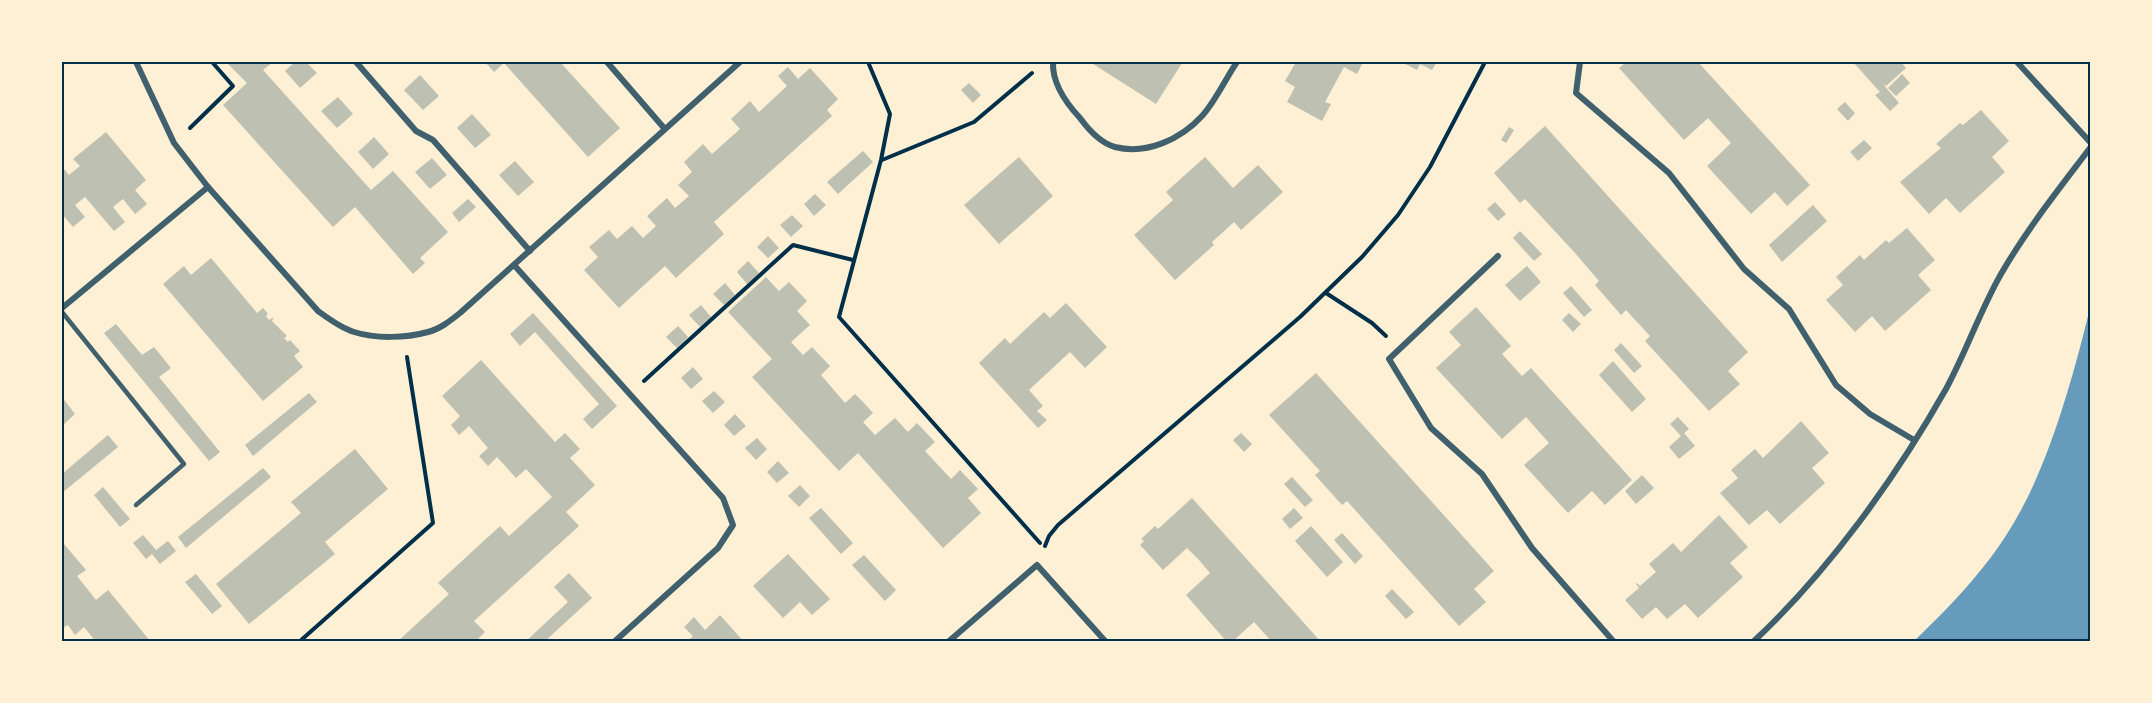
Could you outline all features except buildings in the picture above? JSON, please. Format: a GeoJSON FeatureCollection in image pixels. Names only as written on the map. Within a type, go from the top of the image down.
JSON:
{"type":"FeatureCollection","features":[{"type":"Feature","properties":{"kind":"street"},"geometry":{"type":"LineString","coordinates":[[136,62],[174,143],[208,187],[318,311],[354,332],[378,337],[429,332],[445,325],[740,62]]}},
{"type":"Feature","properties":{"kind":"street"},"geometry":{"type":"LineString","coordinates":[[356,62],[416,131],[433,140],[530,251]]}},
{"type":"Feature","properties":{"kind":"street"},"geometry":{"type":"LineString","coordinates":[[607,62],[664,128]]}},
{"type":"Feature","properties":{"kind":"street"},"geometry":{"type":"LineString","coordinates":[[1053,62],[1053,73],[1067,104],[1090,131],[1113,147],[1144,149],[1178,137],[1203,116],[1237,62]]}},
{"type":"Feature","properties":{"kind":"street"},"geometry":{"type":"LineString","coordinates":[[1580,62],[1576,93],[1670,173],[1744,269],[1789,309],[1836,385],[1870,414],[1914,441]]}},
{"type":"Feature","properties":{"kind":"street"},"geometry":{"type":"LineString","coordinates":[[2017,62],[2091,142]]}},
{"type":"Feature","properties":{"kind":"street"},"geometry":{"type":"LineString","coordinates":[[1753,642],[1843,542],[1914,441],[1947,387],[1995,285],[2016,249],[2035,220],[2091,148]]}},
{"type":"Feature","properties":{"kind":"street"},"geometry":{"type":"LineString","coordinates":[[62,310],[208,187]]}},
{"type":"Feature","properties":{"kind":"street"},"geometry":{"type":"LineString","coordinates":[[1498,256],[1389,359],[1431,428],[1482,474],[1532,548],[1614,642]]}},
{"type":"Feature","properties":{"kind":"street"},"geometry":{"type":"LineString","coordinates":[[514,265],[723,498],[733,525],[718,548],[614,642]]}},
{"type":"Feature","properties":{"kind":"street"},"geometry":{"type":"LineString","coordinates":[[948,642],[1037,565],[1106,642]]}},
{"type":"Feature","properties":{"kind":"lane"},"geometry":{"type":"LineString","coordinates":[[62,310],[184,465],[136,505]]}},
{"type":"Feature","properties":{"kind":"path"},"geometry":{"type":"LineString","coordinates":[[174,143],[233,86],[212,62]]}},
{"type":"Feature","properties":{"kind":"path"},"geometry":{"type":"LineString","coordinates":[[868,62],[890,114],[881,160],[838,317],[1044,548],[1049,536],[1058,525],[1326,292],[1381,236],[1430,167],[1485,62]]}},
{"type":"Feature","properties":{"kind":"path"},"geometry":{"type":"LineString","coordinates":[[881,160],[974,122],[1031,73],[1053,73]]}},
{"type":"Feature","properties":{"kind":"path"},"geometry":{"type":"LineString","coordinates":[[630,394],[793,245],[853,260]]}},
{"type":"Feature","properties":{"kind":"path"},"geometry":{"type":"LineString","coordinates":[[1326,292],[1372,323],[1399,349]]}},
{"type":"Feature","properties":{"kind":"path"},"geometry":{"type":"LineString","coordinates":[[299,642],[433,523],[404,336]]}},
{"type":"Feature","properties":{"kind":"water"},"geometry":{"type":"Polygon","coordinates":[[[2090,308],[2090,641],[1914,641],[1956,599],[1982,568],[2016,519],[2040,471],[2060,416],[2090,308]]]}}]}
